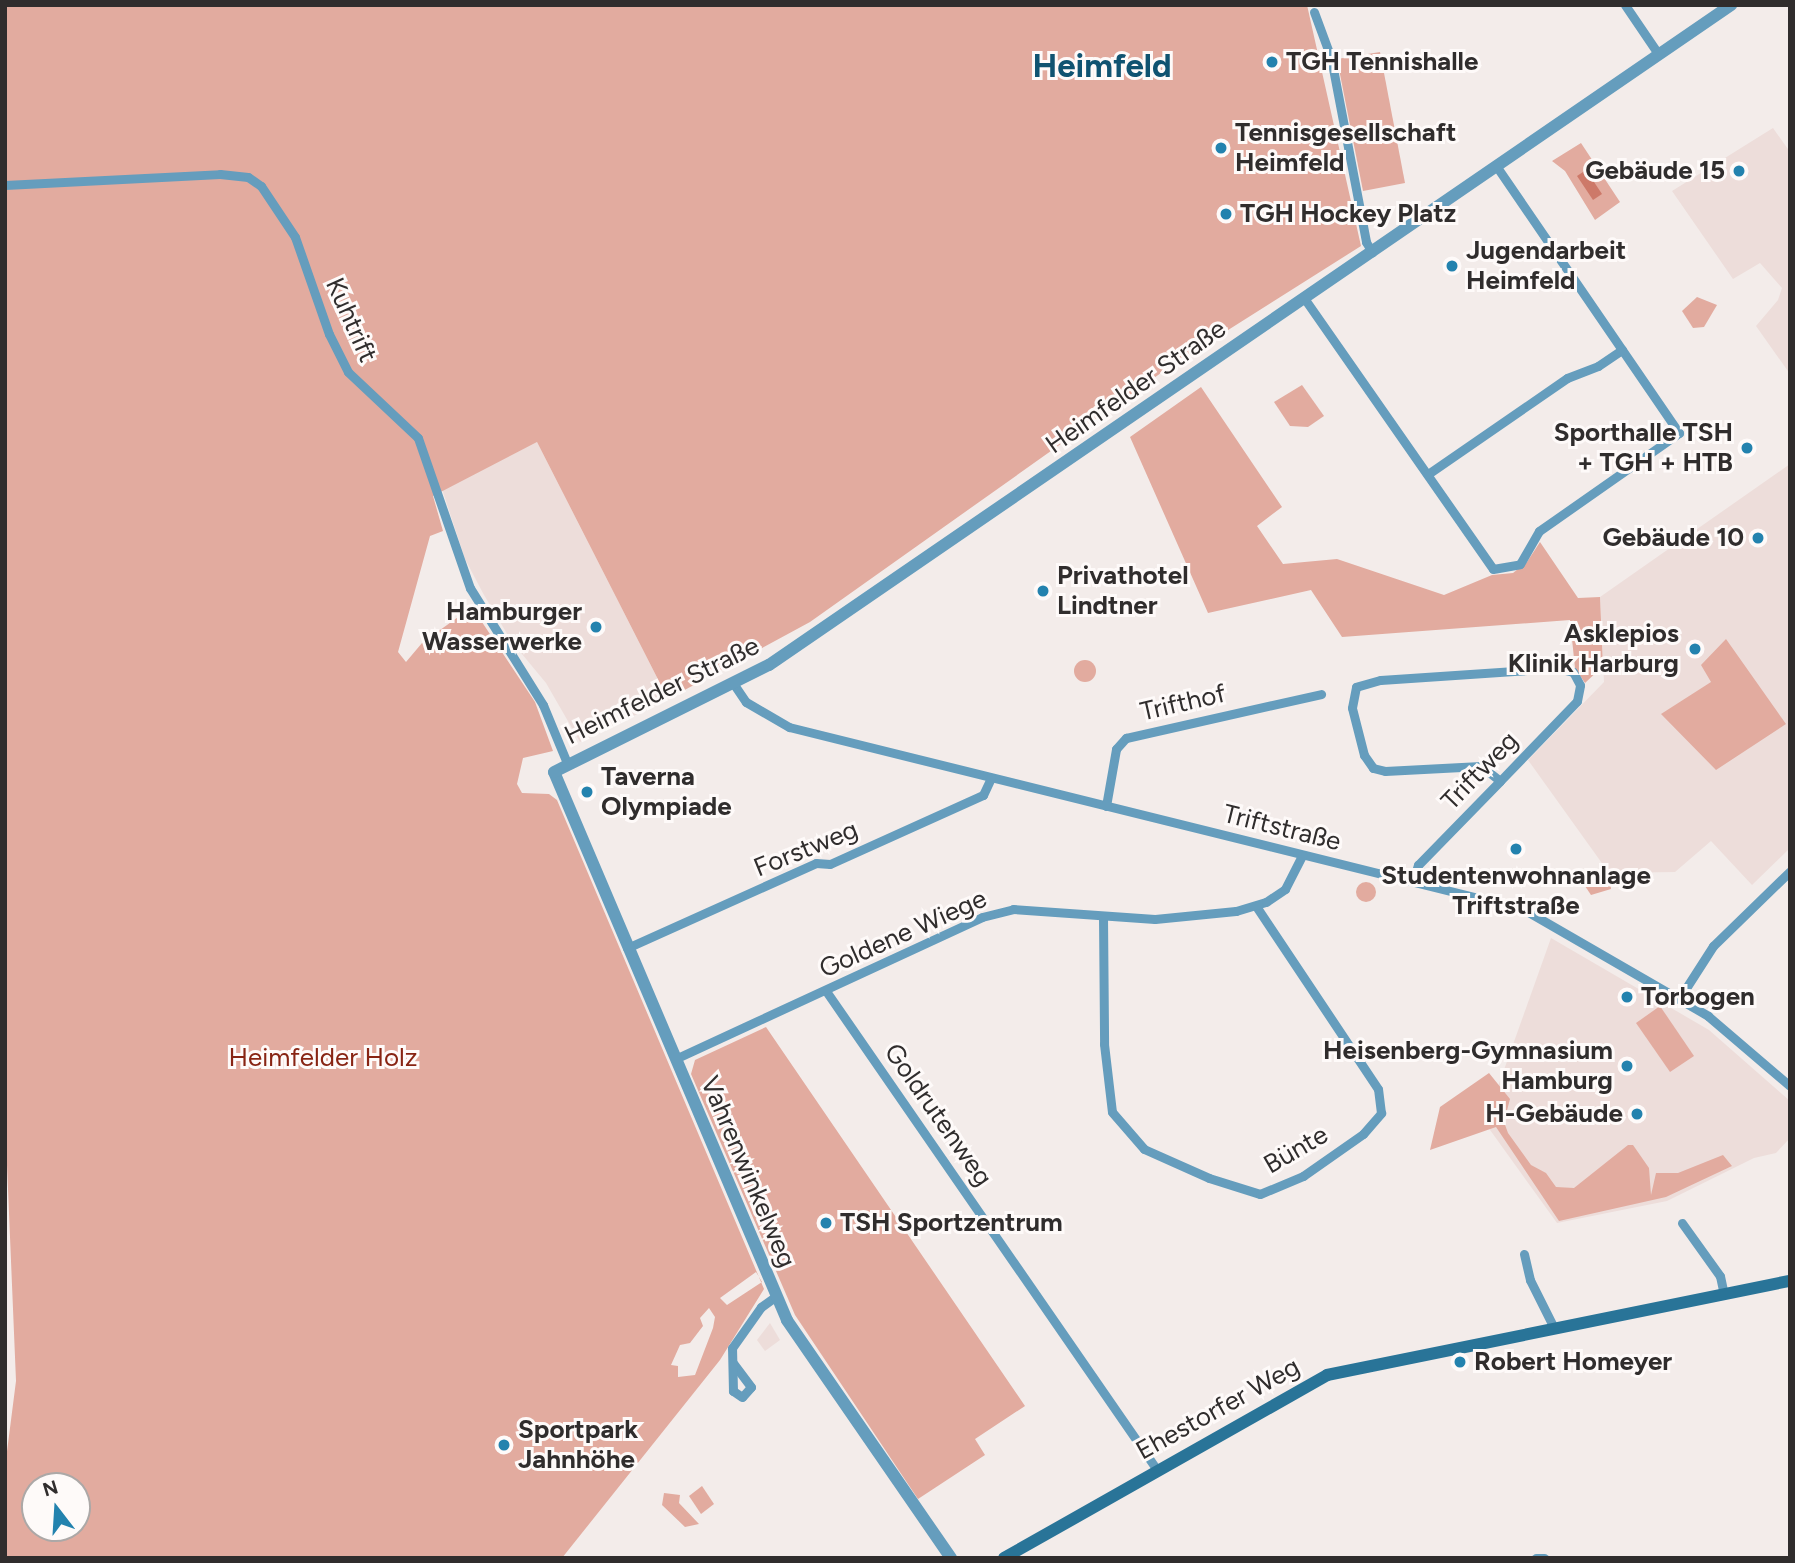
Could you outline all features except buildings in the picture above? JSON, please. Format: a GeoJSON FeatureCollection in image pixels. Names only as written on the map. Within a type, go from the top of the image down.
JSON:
{"type":"FeatureCollection","features":[{"type":"Feature","properties":{"kind":"main road","name":"Ehestorfer Weg"},"geometry":{"type":"LineString","coordinates":[[1004,1558],[1327,1376],[1790,1281]]}},
{"type":"Feature","properties":{"kind":"street"},"geometry":{"type":"LineString","coordinates":[[1625,5],[1659,55]]}},
{"type":"Feature","properties":{"kind":"street","name":"Heimfelder Straße"},"geometry":{"type":"LineString","coordinates":[[553,778],[555,769],[769,665],[909,572],[1731,5]]}},
{"type":"Feature","properties":{"kind":"street"},"geometry":{"type":"LineString","coordinates":[[1314,12],[1331,58],[1366,242],[1372,251]]}},
{"type":"Feature","properties":{"kind":"street"},"geometry":{"type":"LineString","coordinates":[[1304,298],[1493,569],[1520,564],[1539,531],[1679,433],[1497,167]]}},
{"type":"Feature","properties":{"kind":"street","name":"Kuhtrift"},"geometry":{"type":"LineString","coordinates":[[5,185],[209,174],[248,177],[261,186],[295,237],[329,334],[348,372],[418,438],[470,588],[539,697],[567,763]]}},
{"type":"Feature","properties":{"kind":"street"},"geometry":{"type":"LineString","coordinates":[[1428,474],[1567,378],[1598,366],[1622,350]]}},
{"type":"Feature","properties":{"kind":"street","name":"Triftweg"},"geometry":{"type":"LineString","coordinates":[[1413,881],[1418,864],[1500,781],[1581,691],[1573,672],[1557,668],[1380,680],[1356,687],[1352,708],[1364,755],[1373,768],[1385,771],[1482,766],[1500,781]]}},
{"type":"Feature","properties":{"kind":"street","name":"Triftstraße"},"geometry":{"type":"LineString","coordinates":[[733,683],[746,702],[789,727],[1523,909],[1708,1016],[1790,1086]]}},
{"type":"Feature","properties":{"kind":"street","name":"Trifthof"},"geometry":{"type":"LineString","coordinates":[[1106,806],[1116,749],[1126,738],[1321,694]]}},
{"type":"Feature","properties":{"kind":"street","name":"Vahrenwinkelweg"},"geometry":{"type":"LineString","coordinates":[[553,778],[787,1320],[951,1558]]}},
{"type":"Feature","properties":{"kind":"street","name":"Forstweg"},"geometry":{"type":"LineString","coordinates":[[627,948],[983,795],[991,778]]}},
{"type":"Feature","properties":{"kind":"street","name":"Goldene Wiege"},"geometry":{"type":"LineString","coordinates":[[675,1059],[982,917],[1013,909],[1103,917],[1176,919],[1256,906],[1289,885],[1302,855]]}},
{"type":"Feature","properties":{"kind":"street"},"geometry":{"type":"LineString","coordinates":[[1679,999],[1713,946],[1790,871]]}},
{"type":"Feature","properties":{"kind":"street","name":"Bünte"},"geometry":{"type":"LineString","coordinates":[[1103,917],[1104,1056],[1112,1112],[1144,1149],[1221,1182],[1260,1194],[1303,1176],[1363,1134],[1381,1113],[1378,1088],[1256,906]]}},
{"type":"Feature","properties":{"kind":"street","name":"Goldrutenweg"},"geometry":{"type":"LineString","coordinates":[[826,991],[1157,1470]]}},
{"type":"Feature","properties":{"kind":"street"},"geometry":{"type":"LineString","coordinates":[[1682,1223],[1720,1276],[1724,1295]]}},
{"type":"Feature","properties":{"kind":"street"},"geometry":{"type":"LineString","coordinates":[[1524,1254],[1530,1280],[1553,1328]]}},
{"type":"Feature","properties":{"kind":"street"},"geometry":{"type":"LineString","coordinates":[[733,1363],[732,1348],[739,1336],[761,1307],[776,1296]]}},
{"type":"Feature","properties":{"kind":"street"},"geometry":{"type":"LineString","coordinates":[[1536,1558],[1545,1558]]}},
{"type":"Feature","properties":{"kind":"shaded area"},"geometry":{"type":"Polygon","coordinates":[[[1773,128],[1790,152],[1790,374],[1756,326],[1778,300],[1782,288],[1760,263],[1733,279],[1672,191],[1773,128]]]}},
{"type":"Feature","properties":{"kind":"shaded area"},"geometry":{"type":"Polygon","coordinates":[[[1586,170],[1602,194],[1593,200],[1577,176],[1586,170]]]}},
{"type":"Feature","properties":{"kind":"shaded area"},"geometry":{"type":"Polygon","coordinates":[[[537,442],[668,699],[580,742],[546,683],[512,642],[484,595],[465,559],[442,489],[537,442]]]}},
{"type":"Feature","properties":{"kind":"shaded area","name":"Asklepios Klinik Harburg"},"geometry":{"type":"Polygon","coordinates":[[[1790,464],[1790,848],[1752,885],[1711,841],[1675,872],[1609,873],[1528,760],[1604,682],[1600,597],[1790,464]]]}},
{"type":"Feature","properties":{"kind":"shaded area","name":"Heisenberg-Gymnasium Hamburg"},"geometry":{"type":"Polygon","coordinates":[[[1551,938],[1709,1030],[1790,1101],[1790,1138],[1776,1153],[1754,1158],[1667,1201],[1557,1223],[1485,1123],[1551,938]]]}},
{"type":"Feature","properties":{"kind":"shaded area"},"geometry":{"type":"Polygon","coordinates":[[[770,1323],[780,1340],[765,1351],[757,1340],[770,1323]]]}},
{"type":"Feature","properties":{"kind":"green space","name":"Heimfelder Holz"},"geometry":{"type":"Polygon","coordinates":[[[5,5],[1307,5],[1361,246],[1168,368],[810,622],[668,699],[537,442],[433,496],[443,531],[430,536],[398,652],[406,662],[422,643],[472,607],[535,702],[553,751],[523,758],[517,784],[522,793],[549,794],[557,800],[759,1277],[756,1272],[720,1298],[727,1305],[761,1282],[764,1289],[720,1360],[562,1558],[5,1558],[5,1467],[16,1381],[5,1117],[5,5]],[[709,1308],[700,1318],[703,1326],[690,1343],[680,1345],[671,1365],[678,1366],[678,1377],[695,1375],[713,1328],[715,1317],[709,1308]]]}},
{"type":"Feature","properties":{"kind":"green space"},"geometry":{"type":"Polygon","coordinates":[[[1380,52],[1405,183],[1363,191],[1337,59],[1380,52]]]}},
{"type":"Feature","properties":{"kind":"green space"},"geometry":{"type":"Polygon","coordinates":[[[1581,143],[1620,202],[1595,220],[1565,171],[1552,161],[1581,143]]]}},
{"type":"Feature","properties":{"kind":"green space"},"geometry":{"type":"Polygon","coordinates":[[[1697,297],[1717,305],[1704,327],[1693,328],[1682,311],[1697,297]]]}},
{"type":"Feature","properties":{"kind":"green space"},"geometry":{"type":"Polygon","coordinates":[[[1302,385],[1324,416],[1308,427],[1290,426],[1274,402],[1302,385]]]}},
{"type":"Feature","properties":{"kind":"green space"},"geometry":{"type":"Polygon","coordinates":[[[1201,387],[1282,507],[1257,526],[1283,564],[1337,559],[1444,595],[1492,575],[1513,573],[1527,562],[1540,542],[1578,598],[1600,597],[1603,666],[1585,683],[1575,668],[1570,620],[1342,637],[1311,590],[1208,613],[1130,437],[1201,387]]]}},
{"type":"Feature","properties":{"kind":"green space"},"geometry":{"type":"Polygon","coordinates":[[[1726,639],[1786,724],[1716,770],[1661,714],[1711,682],[1701,665],[1726,639]]]}},
{"type":"Feature","properties":{"kind":"green space"},"geometry":{"type":"Polygon","coordinates":[[[1085,660],[1093,663],[1096,671],[1093,679],[1085,682],[1077,679],[1074,671],[1077,663],[1085,660]]]}},
{"type":"Feature","properties":{"kind":"green space"},"geometry":{"type":"Polygon","coordinates":[[[1585,870],[1604,871],[1610,877],[1611,889],[1591,895],[1579,877],[1585,870]]]}},
{"type":"Feature","properties":{"kind":"green space"},"geometry":{"type":"Polygon","coordinates":[[[1362,882],[1370,882],[1376,892],[1370,902],[1362,902],[1356,896],[1356,888],[1362,882]]]}},
{"type":"Feature","properties":{"kind":"green space"},"geometry":{"type":"Polygon","coordinates":[[[1660,1006],[1694,1056],[1670,1072],[1636,1023],[1660,1006]]]}},
{"type":"Feature","properties":{"kind":"green space","name":"TSH Sportzentrum"},"geometry":{"type":"Polygon","coordinates":[[[766,1027],[1025,1406],[975,1439],[985,1455],[918,1499],[795,1315],[691,1074],[695,1060],[766,1027]]]}},
{"type":"Feature","properties":{"kind":"green space"},"geometry":{"type":"Polygon","coordinates":[[[1489,1073],[1510,1099],[1504,1122],[1508,1133],[1531,1165],[1546,1173],[1556,1187],[1574,1188],[1628,1145],[1633,1145],[1649,1168],[1651,1195],[1656,1173],[1678,1173],[1723,1155],[1732,1166],[1666,1197],[1559,1221],[1496,1127],[1430,1150],[1440,1107],[1489,1073]]]}},
{"type":"Feature","properties":{"kind":"green space"},"geometry":{"type":"Polygon","coordinates":[[[702,1486],[714,1504],[701,1514],[689,1496],[702,1486]]]}},
{"type":"Feature","properties":{"kind":"green space"},"geometry":{"type":"Polygon","coordinates":[[[664,1493],[680,1495],[679,1503],[699,1524],[685,1527],[662,1505],[664,1493]]]}},
{"type":"Feature","properties":{"kind":"place","name":"TGH Tennishalle"},"geometry":{"type":"Point","coordinates":[1272,62]}},
{"type":"Feature","properties":{"kind":"place","name":"Tennisgesellschaft Heimfeld"},"geometry":{"type":"Point","coordinates":[1221,148]}},
{"type":"Feature","properties":{"kind":"place","name":"Gebäude 15"},"geometry":{"type":"Point","coordinates":[1739,171]}},
{"type":"Feature","properties":{"kind":"place","name":"TGH Hockey Platz"},"geometry":{"type":"Point","coordinates":[1226,214]}},
{"type":"Feature","properties":{"kind":"place","name":"Jugendarbeit Heimfeld"},"geometry":{"type":"Point","coordinates":[1452,266]}},
{"type":"Feature","properties":{"kind":"place","name":"Sporthalle TSH + TGH + HTB"},"geometry":{"type":"Point","coordinates":[1747,448]}},
{"type":"Feature","properties":{"kind":"place","name":"Gebäude 10"},"geometry":{"type":"Point","coordinates":[1758,538]}},
{"type":"Feature","properties":{"kind":"place","name":"Privathotel Lindtner"},"geometry":{"type":"Point","coordinates":[1043,591]}},
{"type":"Feature","properties":{"kind":"place","name":"Hamburger Wasserwerke"},"geometry":{"type":"Point","coordinates":[596,627]}},
{"type":"Feature","properties":{"kind":"place","name":"Asklepios Klinik Harburg"},"geometry":{"type":"Point","coordinates":[1695,649]}},
{"type":"Feature","properties":{"kind":"place","name":"Taverna Olympiade"},"geometry":{"type":"Point","coordinates":[587,792]}},
{"type":"Feature","properties":{"kind":"place","name":"Studentenwohnanlage Triftstraße"},"geometry":{"type":"Point","coordinates":[1516,849]}},
{"type":"Feature","properties":{"kind":"place","name":"Torbogen"},"geometry":{"type":"Point","coordinates":[1627,997]}},
{"type":"Feature","properties":{"kind":"place","name":"Heisenberg-Gymnasium Hamburg"},"geometry":{"type":"Point","coordinates":[1627,1066]}},
{"type":"Feature","properties":{"kind":"place","name":"H-Gebäude"},"geometry":{"type":"Point","coordinates":[1637,1114]}},
{"type":"Feature","properties":{"kind":"place","name":"TSH Sportzentrum"},"geometry":{"type":"Point","coordinates":[826,1223]}},
{"type":"Feature","properties":{"kind":"place","name":"Robert Homeyer"},"geometry":{"type":"Point","coordinates":[1460,1362]}},
{"type":"Feature","properties":{"kind":"place","name":"Sportpark Jahnhöhe"},"geometry":{"type":"Point","coordinates":[504,1445]}},
{"type":"Feature","properties":{"kind":"district","name":"Heimfeld"},"geometry":{"type":"Point","coordinates":[1102,66]}}]}
